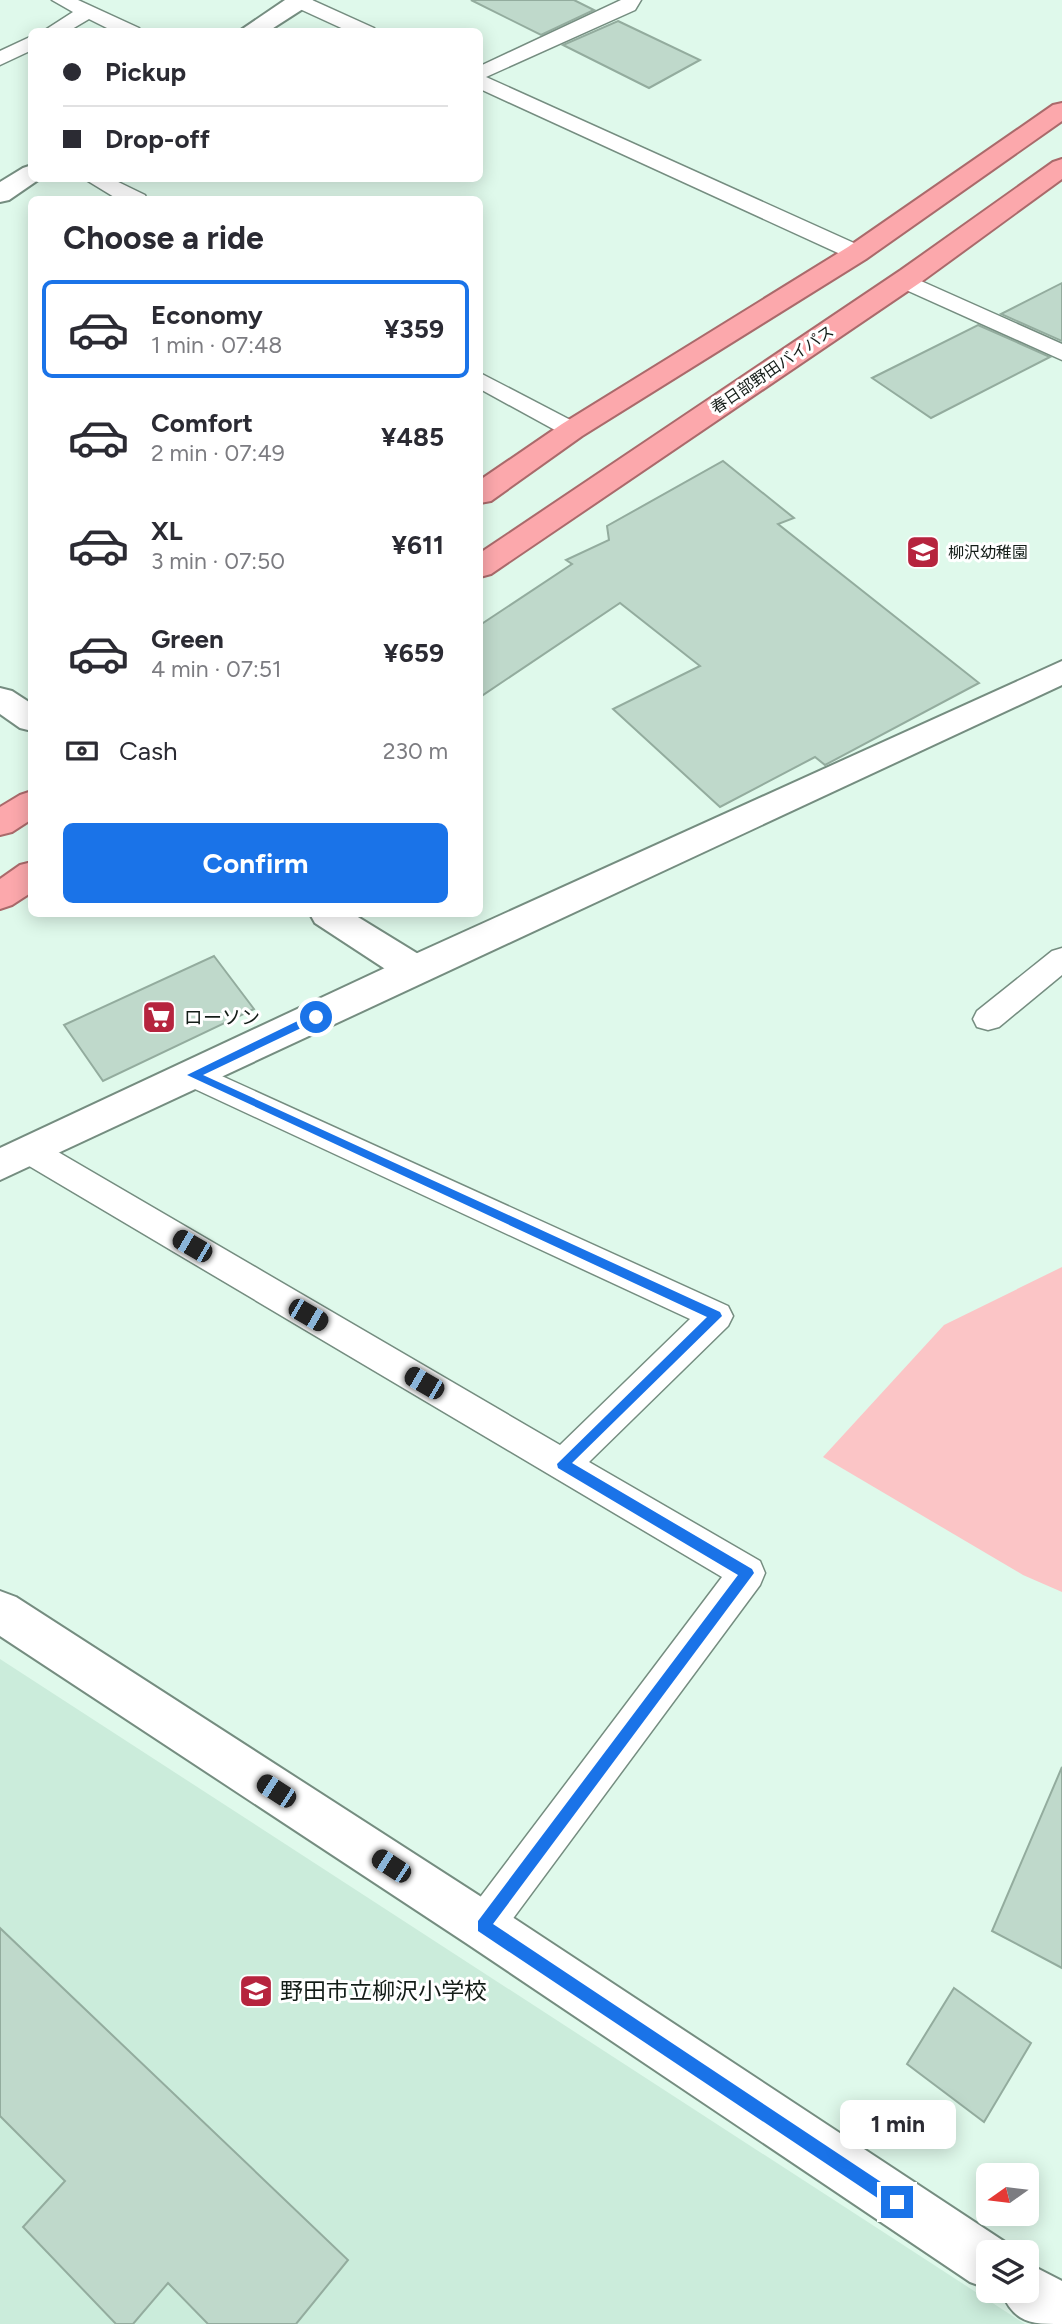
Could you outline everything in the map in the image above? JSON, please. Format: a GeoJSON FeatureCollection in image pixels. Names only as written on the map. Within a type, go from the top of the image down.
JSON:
{"type":"FeatureCollection","features":[{"type":"Feature","properties":{"kind":"highway"},"geometry":{"type":"LineString","coordinates":[[483,492],[572,430],[858,253],[945,189],[1058,98]]}},
{"type":"Feature","properties":{"kind":"highway","name":"春日部野田バイパス"},"geometry":{"type":"LineString","coordinates":[[483,565],[907,278],[1062,167]]}},
{"type":"Feature","properties":{"kind":"highway"},"geometry":{"type":"LineString","coordinates":[[907,278],[1062,183]]}},
{"type":"Feature","properties":{"kind":"highway"},"geometry":{"type":"LineString","coordinates":[[0,823],[28,806]]}},
{"type":"Feature","properties":{"kind":"highway"},"geometry":{"type":"LineString","coordinates":[[0,896],[28,877]]}},
{"type":"Feature","properties":{"kind":"street"},"geometry":{"type":"LineString","coordinates":[[256,28],[298,0]]}},
{"type":"Feature","properties":{"kind":"street"},"geometry":{"type":"LineString","coordinates":[[0,194],[28,176]]}},
{"type":"Feature","properties":{"kind":"street"},"geometry":{"type":"LineString","coordinates":[[15,1158],[415,970],[1062,672]]}},
{"type":"Feature","properties":{"kind":"street"},"geometry":{"type":"LineString","coordinates":[[0,699],[28,717]]}},
{"type":"Feature","properties":{"kind":"street"},"geometry":{"type":"LineString","coordinates":[[332,917],[415,970]]}},
{"type":"Feature","properties":{"kind":"street"},"geometry":{"type":"LineString","coordinates":[[0,1611],[483,1926],[976,2254]]}},
{"type":"Feature","properties":{"kind":"street"},"geometry":{"type":"LineString","coordinates":[[1039,2297],[1062,2312]]}},
{"type":"Feature","properties":{"kind":"lane"},"geometry":{"type":"LineString","coordinates":[[62,0],[123,28]]}},
{"type":"Feature","properties":{"kind":"lane"},"geometry":{"type":"LineString","coordinates":[[298,0],[358,28]]}},
{"type":"Feature","properties":{"kind":"lane"},"geometry":{"type":"LineString","coordinates":[[483,72],[628,6],[631,0]]}},
{"type":"Feature","properties":{"kind":"lane"},"geometry":{"type":"LineString","coordinates":[[58,28],[88,12]]}},
{"type":"Feature","properties":{"kind":"lane"},"geometry":{"type":"LineString","coordinates":[[0,59],[28,44]]}},
{"type":"Feature","properties":{"kind":"lane"},"geometry":{"type":"LineString","coordinates":[[483,83],[858,253]]}},
{"type":"Feature","properties":{"kind":"lane"},"geometry":{"type":"LineString","coordinates":[[101,182],[128,196]]}},
{"type":"Feature","properties":{"kind":"lane"},"geometry":{"type":"LineString","coordinates":[[907,278],[1062,354]]}},
{"type":"Feature","properties":{"kind":"lane"},"geometry":{"type":"LineString","coordinates":[[483,382],[572,430]]}},
{"type":"Feature","properties":{"kind":"lane"},"geometry":{"type":"LineString","coordinates":[[988,1019],[1062,959]]}},
{"type":"Feature","properties":{"kind":"lane"},"geometry":{"type":"LineString","coordinates":[[193,1075],[716,1316],[563,1464]]}},
{"type":"Feature","properties":{"kind":"lane"},"geometry":{"type":"LineString","coordinates":[[15,1158],[563,1464],[747,1573],[483,1926]]}},
{"type":"Feature","properties":{"kind":"shaded area"},"geometry":{"type":"Polygon","coordinates":[[[1062,1267],[1062,1592],[1023,1575],[823,1457],[944,1325],[1062,1267]]]}},
{"type":"Feature","properties":{"kind":"shaded area","name":"野田市立柳沢小学校"},"geometry":{"type":"Polygon","coordinates":[[[0,1659],[976,2292],[976,2303],[993,2303],[1025,2324],[0,2324],[0,1659]]]}},
{"type":"Feature","properties":{"kind":"building"},"geometry":{"type":"Polygon","coordinates":[[[471,0],[574,0],[594,10],[541,35],[471,0]]]}},
{"type":"Feature","properties":{"kind":"building"},"geometry":{"type":"Polygon","coordinates":[[[618,21],[700,60],[649,88],[563,45],[618,21]]]}},
{"type":"Feature","properties":{"kind":"building"},"geometry":{"type":"Polygon","coordinates":[[[1062,283],[1062,341],[1001,314],[1062,283]]]}},
{"type":"Feature","properties":{"kind":"building"},"geometry":{"type":"Polygon","coordinates":[[[978,325],[1050,357],[931,418],[872,378],[978,325]]]}},
{"type":"Feature","properties":{"kind":"building"},"geometry":{"type":"Polygon","coordinates":[[[723,461],[794,518],[778,524],[979,683],[825,765],[815,757],[720,807],[613,709],[700,666],[620,603],[483,695],[483,623],[572,564],[566,560],[609,540],[607,526],[723,461]]]}},
{"type":"Feature","properties":{"kind":"building","name":"ローソン"},"geometry":{"type":"Polygon","coordinates":[[[214,956],[254,1009],[103,1081],[64,1025],[214,956]]]}},
{"type":"Feature","properties":{"kind":"building"},"geometry":{"type":"Polygon","coordinates":[[[1062,1767],[1062,1968],[992,1931],[1062,1767]]]}},
{"type":"Feature","properties":{"kind":"building"},"geometry":{"type":"Polygon","coordinates":[[[0,1928],[348,2260],[296,2324],[208,2324],[168,2283],[133,2324],[116,2324],[23,2227],[65,2181],[0,2116],[0,1928]]]}},
{"type":"Feature","properties":{"kind":"building"},"geometry":{"type":"Polygon","coordinates":[[[954,1988],[1031,2043],[984,2122],[907,2064],[954,1988]]]}},
{"type":"Feature","properties":{"kind":"place","name":"柳沢幼稚園"},"geometry":{"type":"Point","coordinates":[923,552]}},
{"type":"Feature","properties":{"kind":"place","name":"ローソン"},"geometry":{"type":"Point","coordinates":[159,1017]}},
{"type":"Feature","properties":{"kind":"place","name":"野田市立柳沢小学校"},"geometry":{"type":"Point","coordinates":[256,1991]}},
{"type":"Feature","properties":{"kind":"route"},"geometry":{"type":"LineString","coordinates":[[316,1017],[193,1075],[716,1316],[563,1464],[747,1573],[483,1926],[897,2202]]}}]}
